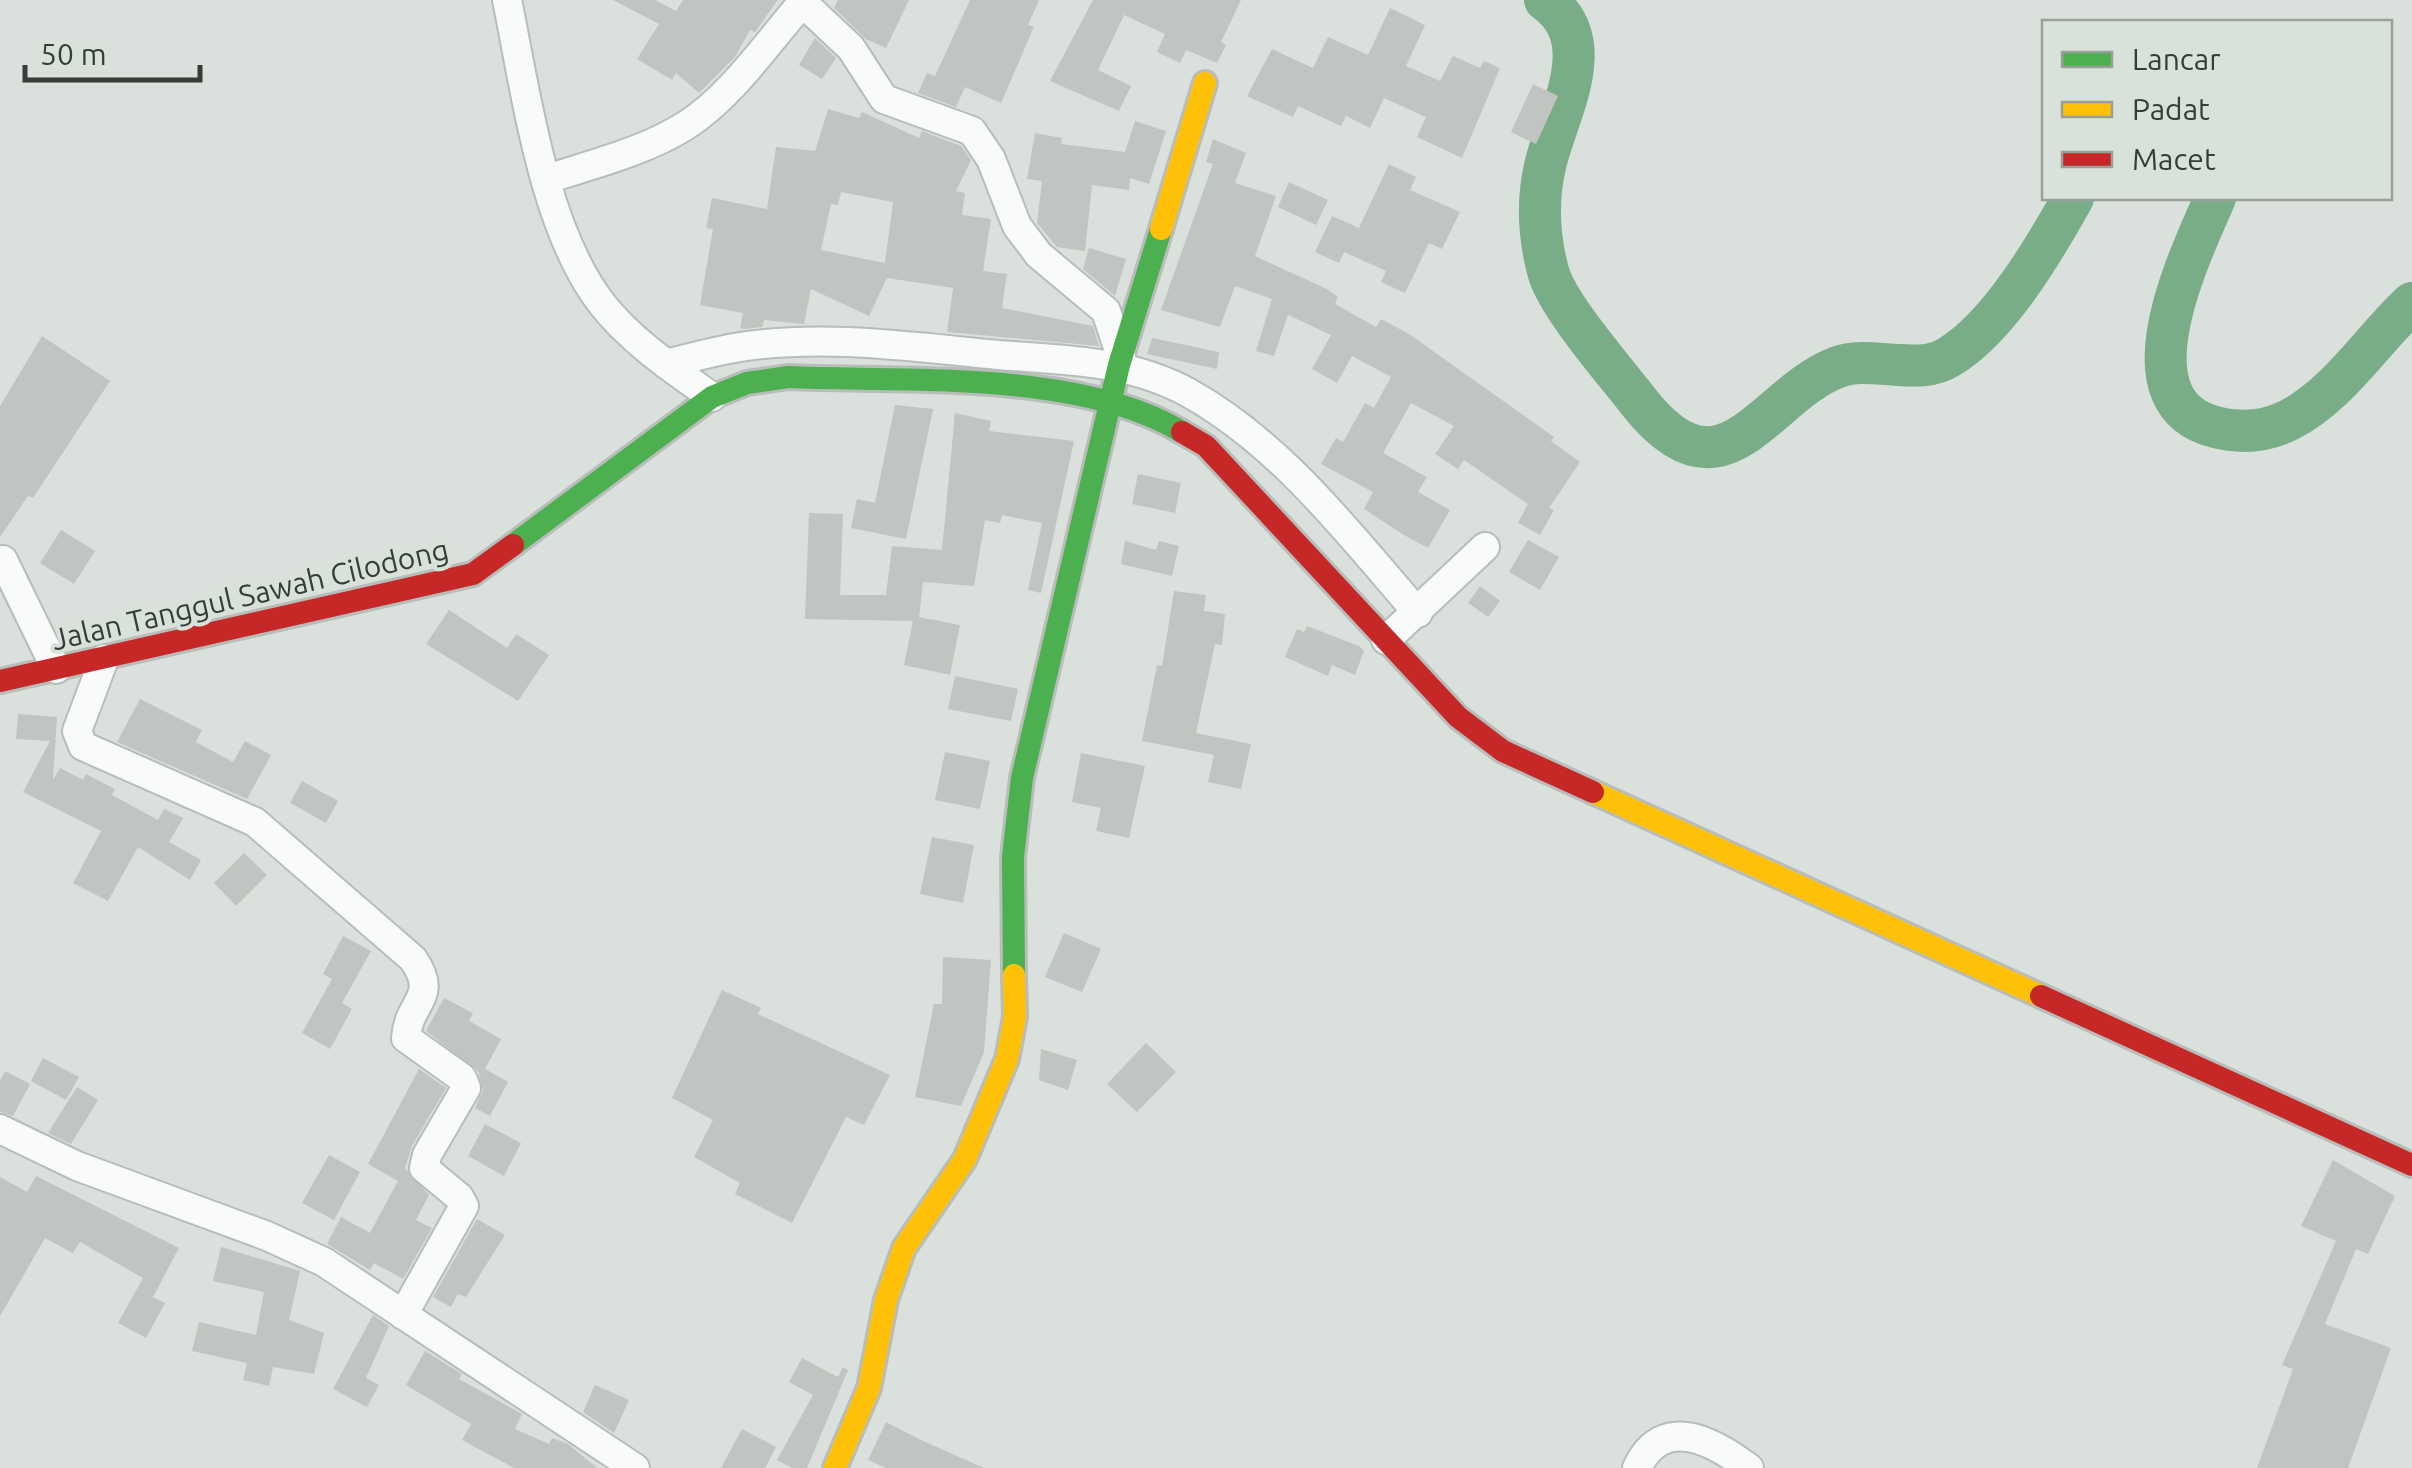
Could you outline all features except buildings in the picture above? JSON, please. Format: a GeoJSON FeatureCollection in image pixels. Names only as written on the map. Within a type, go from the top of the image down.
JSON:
{"type":"FeatureCollection","features":[{"type":"Feature","properties":{"kind":"street"},"geometry":{"type":"LineString","coordinates":[[507,0],[547,179],[572,252],[600,301],[666,364],[712,397]]}},
{"type":"Feature","properties":{"kind":"street"},"geometry":{"type":"LineString","coordinates":[[547,179],[629,153],[688,124],[726,89],[802,1],[851,48],[884,99],[972,131],[990,159],[1016,226],[1039,255],[1106,311],[1120,361]]}},
{"type":"Feature","properties":{"kind":"street"},"geometry":{"type":"LineString","coordinates":[[835,1468],[869,1388],[886,1300],[904,1248],[965,1159],[1008,1059],[1015,1018],[1013,857],[1022,778],[1120,361],[1205,83]]}},
{"type":"Feature","properties":{"kind":"street"},"geometry":{"type":"LineString","coordinates":[[666,364],[740,347],[801,342],[1120,361],[1192,395],[1292,472],[1418,613]]}},
{"type":"Feature","properties":{"kind":"street"},"geometry":{"type":"LineString","coordinates":[[982,383],[990,354]]}},
{"type":"Feature","properties":{"kind":"street","name":"Jalan Tanggul Sawah Cilodong"},"geometry":{"type":"LineString","coordinates":[[0,681],[473,574],[712,397],[747,383],[788,377],[982,383],[1111,401],[1168,422],[1206,446],[1458,718],[1503,751],[2412,1165]]}},
{"type":"Feature","properties":{"kind":"street"},"geometry":{"type":"LineString","coordinates":[[1261,501],[1292,472]]}},
{"type":"Feature","properties":{"kind":"street"},"geometry":{"type":"LineString","coordinates":[[1386,640],[1485,547]]}},
{"type":"Feature","properties":{"kind":"street"},"geometry":{"type":"LineString","coordinates":[[3,560],[56,669]]}},
{"type":"Feature","properties":{"kind":"street"},"geometry":{"type":"LineString","coordinates":[[104,658],[78,730],[83,746],[256,822],[413,959],[424,974],[424,992],[406,1038],[462,1078],[466,1088],[426,1154],[424,1168],[459,1197],[464,1206],[403,1315]]}},
{"type":"Feature","properties":{"kind":"street"},"geometry":{"type":"LineString","coordinates":[[0,1129],[144,1194],[267,1236],[324,1262],[631,1467]]}},
{"type":"Feature","properties":{"kind":"street"},"geometry":{"type":"LineString","coordinates":[[1637,1468],[1653,1443],[1670,1437],[1716,1444],[1748,1468]]}},
{"type":"Feature","properties":{"kind":"waterway"},"geometry":{"type":"LineString","coordinates":[[1545,0],[1562,17],[1571,36],[1574,57],[1541,192],[1541,232],[1548,271],[1574,319],[1638,401],[1668,432],[1695,446],[1720,446],[1742,435],[1812,381],[1838,367],[1860,363],[1924,365],[1949,357],[1968,344],[2003,307],[2072,200]]}},
{"type":"Feature","properties":{"kind":"waterway"},"geometry":{"type":"LineString","coordinates":[[2214,200],[2191,254],[2169,324],[2166,358],[2170,389],[2186,412],[2215,427],[2234,431],[2253,431],[2289,420],[2339,382],[2412,303]]}},
{"type":"Feature","properties":{"kind":"traffic: fast"},"geometry":{"type":"LineString","coordinates":[[1014,975],[1013,857],[1022,778],[1119,365],[1161,229]]}},
{"type":"Feature","properties":{"kind":"traffic: fast"},"geometry":{"type":"LineString","coordinates":[[513,545],[712,397],[747,383],[788,377],[991,383],[1094,398],[1141,412],[1182,432]]}},
{"type":"Feature","properties":{"kind":"traffic: slow"},"geometry":{"type":"LineString","coordinates":[[1161,229],[1205,83]]}},
{"type":"Feature","properties":{"kind":"traffic: slow"},"geometry":{"type":"LineString","coordinates":[[1593,792],[2041,996]]}},
{"type":"Feature","properties":{"kind":"traffic: slow"},"geometry":{"type":"LineString","coordinates":[[835,1468],[869,1388],[886,1300],[904,1248],[965,1159],[1007,1059],[1015,1017],[1014,975]]}},
{"type":"Feature","properties":{"kind":"traffic: jam"},"geometry":{"type":"LineString","coordinates":[[1182,432],[1206,446],[1458,717],[1503,751],[1593,792]]}},
{"type":"Feature","properties":{"kind":"traffic: jam"},"geometry":{"type":"LineString","coordinates":[[0,681],[473,574],[513,545]]}},
{"type":"Feature","properties":{"kind":"traffic: jam"},"geometry":{"type":"LineString","coordinates":[[2041,996],[2412,1165]]}}]}
